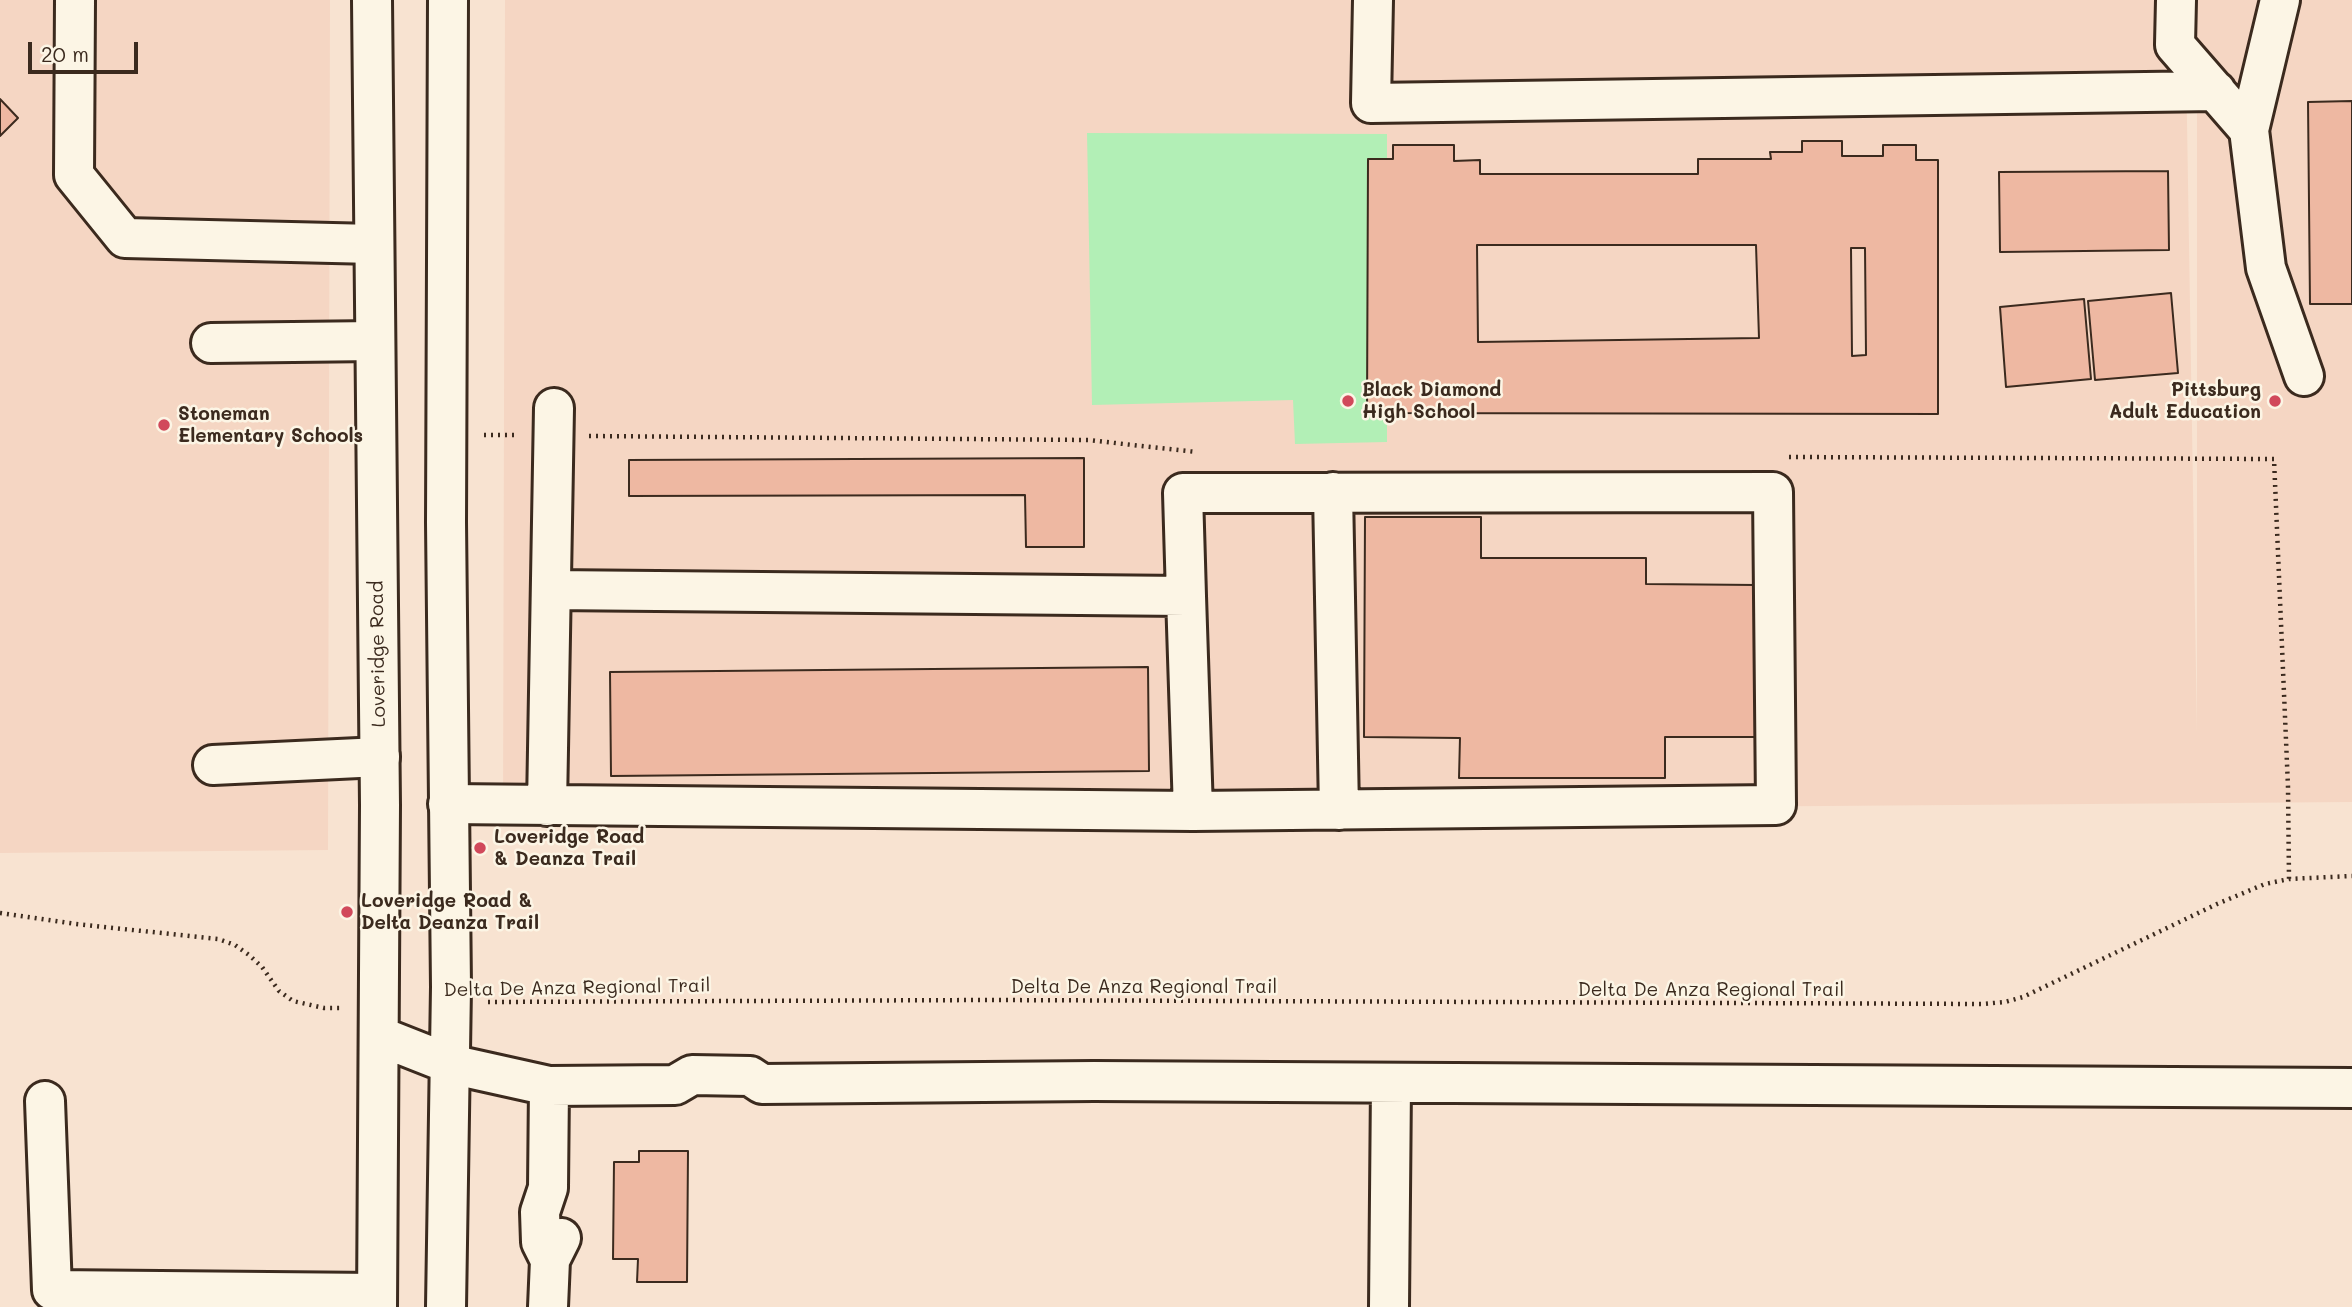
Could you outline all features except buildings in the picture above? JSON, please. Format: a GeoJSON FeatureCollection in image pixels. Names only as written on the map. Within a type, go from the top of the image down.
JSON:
{"type":"FeatureCollection","features":[{"type":"Feature","properties":{"kind":"main road"},"geometry":{"type":"LineString","coordinates":[[75,0],[74,175],[125,238],[374,244]]}},
{"type":"Feature","properties":{"kind":"main road","name":"Loveridge Road"},"geometry":{"type":"LineString","coordinates":[[372,0],[380,757],[377,1300]]}},
{"type":"Feature","properties":{"kind":"main road"},"geometry":{"type":"LineString","coordinates":[[446,1307],[450,1064],[446,509],[448,0]]}},
{"type":"Feature","properties":{"kind":"main road"},"geometry":{"type":"LineString","coordinates":[[1373,0],[1371,103],[2216,92]]}},
{"type":"Feature","properties":{"kind":"main road"},"geometry":{"type":"LineString","coordinates":[[2176,0],[2175,45],[2249,130]]}},
{"type":"Feature","properties":{"kind":"main road"},"geometry":{"type":"LineString","coordinates":[[2280,0],[2249,130],[2266,268],[2304,376]]}},
{"type":"Feature","properties":{"kind":"main road"},"geometry":{"type":"LineString","coordinates":[[211,343],[375,341]]}},
{"type":"Feature","properties":{"kind":"main road"},"geometry":{"type":"LineString","coordinates":[[547,806],[554,408]]}},
{"type":"Feature","properties":{"kind":"main road"},"geometry":{"type":"LineString","coordinates":[[1333,492],[1339,810]]}},
{"type":"Feature","properties":{"kind":"main road"},"geometry":{"type":"LineString","coordinates":[[448,804],[1194,811],[1776,805],[1773,492],[1183,493],[1194,811]]}},
{"type":"Feature","properties":{"kind":"main road"},"geometry":{"type":"LineString","coordinates":[[551,590],[1186,596]]}},
{"type":"Feature","properties":{"kind":"main road"},"geometry":{"type":"LineString","coordinates":[[213,765],[380,757]]}},
{"type":"Feature","properties":{"kind":"main road"},"geometry":{"type":"LineString","coordinates":[[379,1021],[450,1064],[549,1086],[675,1085],[690,1098],[749,1097],[762,1084],[1094,1081],[2352,1088]]}},
{"type":"Feature","properties":{"kind":"main road"},"geometry":{"type":"LineString","coordinates":[[1389,1307],[1391,1084]]}},
{"type":"Feature","properties":{"kind":"main road"},"geometry":{"type":"LineString","coordinates":[[548,1307],[550,1260],[561,1242],[562,1208],[548,1188],[549,1086]]}},
{"type":"Feature","properties":{"kind":"main road"},"geometry":{"type":"LineString","coordinates":[[45,1101],[52,1290],[377,1300]]}},
{"type":"Feature","properties":{"kind":"path"},"geometry":{"type":"LineString","coordinates":[[2288,787],[2289,879]]}},
{"type":"Feature","properties":{"kind":"path","name":"Delta De Anza Regional Trail"},"geometry":{"type":"LineString","coordinates":[[450,1003],[1004,1000],[1982,1004],[2024,997],[2242,892],[2265,884],[2289,879],[2352,876]]}},
{"type":"Feature","properties":{"kind":"path"},"geometry":{"type":"LineString","coordinates":[[0,913],[218,939],[235,945],[249,955],[279,992],[293,1001],[379,1021]]}},
{"type":"Feature","properties":{"kind":"shaded area","name":"Stoneman Elementary Schools"},"geometry":{"type":"Polygon","coordinates":[[[0,0],[330,0],[328,850],[0,853],[0,0]]]}},
{"type":"Feature","properties":{"kind":"shaded area","name":"Black Diamond High School"},"geometry":{"type":"Polygon","coordinates":[[[505,0],[2185,0],[2197,734],[2197,0],[2352,0],[2352,802],[503,816],[505,0]]]}},
{"type":"Feature","properties":{"kind":"green space"},"geometry":{"type":"Polygon","coordinates":[[[1087,133],[1387,134],[1387,442],[1295,444],[1293,400],[1092,405],[1087,133]]]}},
{"type":"Feature","properties":{"kind":"place","name":"Black Diamond High School"},"geometry":{"type":"Point","coordinates":[1348,401]}},
{"type":"Feature","properties":{"kind":"place","name":"Pittsburg Adult Education"},"geometry":{"type":"Point","coordinates":[2275,401]}},
{"type":"Feature","properties":{"kind":"place","name":"Stoneman Elementary Schools"},"geometry":{"type":"Point","coordinates":[164,425]}},
{"type":"Feature","properties":{"kind":"place","name":"Loveridge Road & Deanza Trail"},"geometry":{"type":"Point","coordinates":[480,848]}},
{"type":"Feature","properties":{"kind":"place","name":"Loveridge Road & Delta Deanza Trail"},"geometry":{"type":"Point","coordinates":[347,912]}}]}
